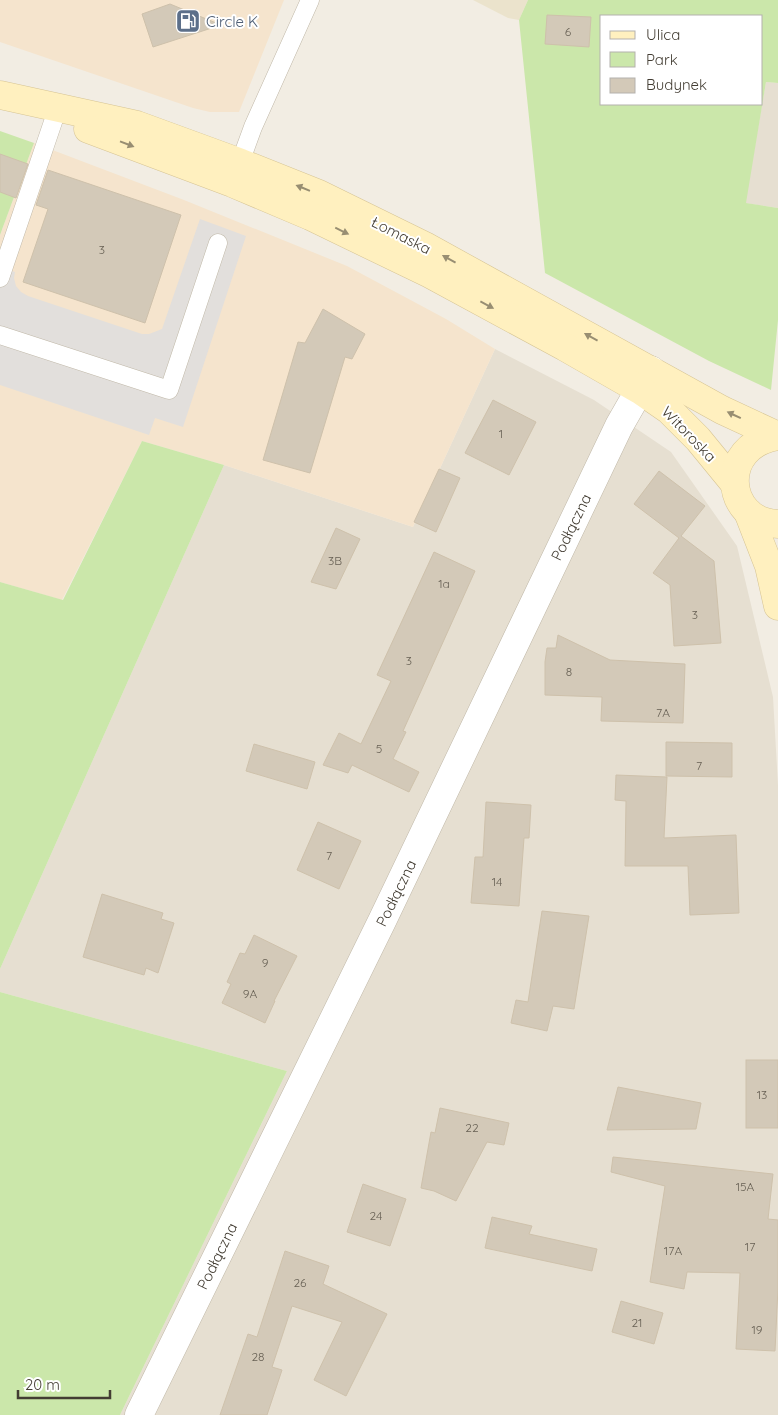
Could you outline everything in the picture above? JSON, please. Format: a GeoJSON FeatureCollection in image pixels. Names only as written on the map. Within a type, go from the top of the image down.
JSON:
{"type":"FeatureCollection","features":[{"type":"Feature","properties":{"kind":"main road","name":"Łomaska"},"geometry":{"type":"LineString","coordinates":[[236,173],[55,116],[0,95],[137,125],[236,173],[310,216],[430,274],[565,347],[722,410],[778,436]]}},
{"type":"Feature","properties":{"kind":"main road","name":"Witoroska"},"geometry":{"type":"LineString","coordinates":[[646,380],[669,410],[698,439],[734,483],[739,498],[748,512],[769,566],[778,606]]}},
{"type":"Feature","properties":{"kind":"main road","name":"Witoroska"},"geometry":{"type":"LineString","coordinates":[[734,483],[737,466],[746,450],[756,442],[778,436]]}},
{"type":"Feature","properties":{"kind":"main road"},"geometry":{"type":"LineString","coordinates":[[748,512],[763,522],[778,524]]}},
{"type":"Feature","properties":{"kind":"street","name":"Podłączna"},"geometry":{"type":"LineString","coordinates":[[139,1415],[382,921],[619,426],[646,380]]}},
{"type":"Feature","properties":{"kind":"lane"},"geometry":{"type":"LineString","coordinates":[[236,173],[253,127],[310,0]]}},
{"type":"Feature","properties":{"kind":"lane"},"geometry":{"type":"LineString","coordinates":[[0,278],[55,116]]}},
{"type":"Feature","properties":{"kind":"lane"},"geometry":{"type":"LineString","coordinates":[[0,335],[170,390],[218,243]]}},
{"type":"Feature","properties":{"kind":"shaded area"},"geometry":{"type":"Polygon","coordinates":[[[0,0],[284,0],[239,112],[210,112],[193,108],[0,42],[0,0]]]}},
{"type":"Feature","properties":{"kind":"shaded area"},"geometry":{"type":"Polygon","coordinates":[[[473,0],[528,0],[519,20],[508,18],[473,0]]]}},
{"type":"Feature","properties":{"kind":"shaded area"},"geometry":{"type":"Polygon","coordinates":[[[766,82],[778,83],[778,208],[745,203],[766,82]]]}},
{"type":"Feature","properties":{"kind":"shaded area"},"geometry":{"type":"Polygon","coordinates":[[[34,143],[184,200],[347,266],[446,319],[495,349],[413,527],[224,465],[142,441],[62,600],[0,582],[0,235],[34,143]]]}},
{"type":"Feature","properties":{"kind":"shaded area"},"geometry":{"type":"Polygon","coordinates":[[[200,219],[246,236],[183,427],[155,418],[149,435],[0,385],[0,267],[15,272],[16,286],[28,296],[142,334],[149,334],[162,329],[200,219]]]}},
{"type":"Feature","properties":{"kind":"shaded area"},"geometry":{"type":"Polygon","coordinates":[[[495,349],[594,400],[671,452],[737,546],[773,697],[778,785],[778,1415],[120,1415],[287,1071],[0,992],[0,969],[224,465],[413,527],[495,349]]]}},
{"type":"Feature","properties":{"kind":"green space"},"geometry":{"type":"Polygon","coordinates":[[[528,0],[778,0],[778,83],[766,82],[763,100],[763,15],[600,15],[600,105],[762,105],[746,203],[778,208],[778,320],[771,390],[709,361],[545,273],[519,20],[528,0]]]}},
{"type":"Feature","properties":{"kind":"green space"},"geometry":{"type":"Polygon","coordinates":[[[0,131],[34,143],[0,235],[0,131]]]}},
{"type":"Feature","properties":{"kind":"green space"},"geometry":{"type":"Polygon","coordinates":[[[142,441],[224,465],[0,969],[0,582],[63,600],[142,441]]]}},
{"type":"Feature","properties":{"kind":"green space"},"geometry":{"type":"Polygon","coordinates":[[[0,992],[287,1071],[120,1415],[0,1415],[0,992]]]}},
{"type":"Feature","properties":{"kind":"building"},"geometry":{"type":"Polygon","coordinates":[[[170,4],[221,25],[153,47],[142,14],[170,4]]]}},
{"type":"Feature","properties":{"kind":"building"},"geometry":{"type":"Polygon","coordinates":[[[547,15],[591,17],[589,47],[545,44],[547,15]]]}},
{"type":"Feature","properties":{"kind":"building"},"geometry":{"type":"Polygon","coordinates":[[[0,154],[28,164],[16,198],[0,192],[0,154]]]}},
{"type":"Feature","properties":{"kind":"building"},"geometry":{"type":"Polygon","coordinates":[[[48,170],[181,215],[145,323],[23,282],[48,209],[36,205],[48,170]]]}},
{"type":"Feature","properties":{"kind":"building"},"geometry":{"type":"Polygon","coordinates":[[[323,309],[365,334],[352,359],[345,357],[310,473],[263,460],[298,342],[305,343],[323,309]]]}},
{"type":"Feature","properties":{"kind":"building"},"geometry":{"type":"Polygon","coordinates":[[[493,400],[536,422],[509,475],[465,453],[493,400]]]}},
{"type":"Feature","properties":{"kind":"building"},"geometry":{"type":"Polygon","coordinates":[[[439,469],[460,478],[436,532],[414,522],[439,469]]]}},
{"type":"Feature","properties":{"kind":"building"},"geometry":{"type":"Polygon","coordinates":[[[659,471],[705,506],[681,536],[714,561],[721,643],[674,646],[670,585],[653,573],[679,538],[634,504],[659,471]]]}},
{"type":"Feature","properties":{"kind":"building"},"geometry":{"type":"Polygon","coordinates":[[[336,528],[360,539],[336,589],[311,582],[336,528]]]}},
{"type":"Feature","properties":{"kind":"building"},"geometry":{"type":"Polygon","coordinates":[[[434,552],[475,571],[403,731],[406,732],[393,759],[419,772],[409,792],[352,765],[348,773],[323,765],[339,733],[361,744],[391,681],[377,675],[434,552]]]}},
{"type":"Feature","properties":{"kind":"building"},"geometry":{"type":"Polygon","coordinates":[[[558,635],[610,660],[685,664],[683,723],[601,721],[602,697],[545,695],[547,648],[556,648],[558,635]]]}},
{"type":"Feature","properties":{"kind":"building"},"geometry":{"type":"Polygon","coordinates":[[[666,742],[732,743],[732,777],[666,776],[666,742]]]}},
{"type":"Feature","properties":{"kind":"building"},"geometry":{"type":"Polygon","coordinates":[[[254,744],[315,762],[307,789],[246,771],[254,744]]]}},
{"type":"Feature","properties":{"kind":"building"},"geometry":{"type":"Polygon","coordinates":[[[616,775],[667,777],[664,838],[736,835],[739,913],[690,915],[688,866],[625,866],[626,801],[615,800],[616,775]]]}},
{"type":"Feature","properties":{"kind":"building"},"geometry":{"type":"Polygon","coordinates":[[[486,802],[531,805],[529,838],[524,838],[519,906],[471,903],[475,857],[483,857],[486,802]]]}},
{"type":"Feature","properties":{"kind":"building"},"geometry":{"type":"Polygon","coordinates":[[[318,822],[361,841],[339,889],[297,870],[318,822]]]}},
{"type":"Feature","properties":{"kind":"building"},"geometry":{"type":"Polygon","coordinates":[[[102,894],[163,913],[161,919],[174,923],[158,973],[146,968],[144,975],[83,957],[102,894]]]}},
{"type":"Feature","properties":{"kind":"building"},"geometry":{"type":"Polygon","coordinates":[[[542,911],[589,916],[574,1009],[553,1006],[547,1031],[511,1023],[516,1000],[528,1002],[542,911]]]}},
{"type":"Feature","properties":{"kind":"building"},"geometry":{"type":"Polygon","coordinates":[[[254,935],[297,956],[265,1023],[222,1003],[231,984],[227,982],[240,953],[245,954],[254,935]]]}},
{"type":"Feature","properties":{"kind":"building"},"geometry":{"type":"Polygon","coordinates":[[[746,1060],[778,1060],[778,1128],[746,1128],[746,1060]]]}},
{"type":"Feature","properties":{"kind":"building"},"geometry":{"type":"Polygon","coordinates":[[[618,1087],[701,1103],[696,1129],[607,1130],[618,1087]]]}},
{"type":"Feature","properties":{"kind":"building"},"geometry":{"type":"Polygon","coordinates":[[[440,1108],[509,1123],[504,1145],[487,1142],[456,1201],[434,1191],[421,1188],[431,1132],[435,1133],[440,1108]]]}},
{"type":"Feature","properties":{"kind":"building"},"geometry":{"type":"Polygon","coordinates":[[[613,1157],[773,1174],[768,1219],[778,1220],[778,1288],[775,1351],[736,1349],[740,1273],[687,1272],[684,1289],[650,1282],[665,1186],[611,1172],[613,1157]]]}},
{"type":"Feature","properties":{"kind":"building"},"geometry":{"type":"Polygon","coordinates":[[[363,1184],[406,1199],[390,1246],[347,1232],[363,1184]]]}},
{"type":"Feature","properties":{"kind":"building"},"geometry":{"type":"Polygon","coordinates":[[[492,1217],[532,1226],[529,1234],[597,1249],[592,1271],[485,1248],[492,1217]]]}},
{"type":"Feature","properties":{"kind":"building"},"geometry":{"type":"Polygon","coordinates":[[[285,1251],[329,1266],[323,1284],[387,1314],[346,1396],[314,1380],[342,1322],[292,1306],[272,1367],[282,1370],[267,1415],[220,1415],[248,1334],[257,1337],[285,1251]]]}},
{"type":"Feature","properties":{"kind":"building"},"geometry":{"type":"Polygon","coordinates":[[[621,1301],[663,1313],[654,1344],[612,1332],[621,1301]]]}},
{"type":"Feature","properties":{"kind":"place","name":"Circle K"},"geometry":{"type":"Point","coordinates":[188,21]}}]}
